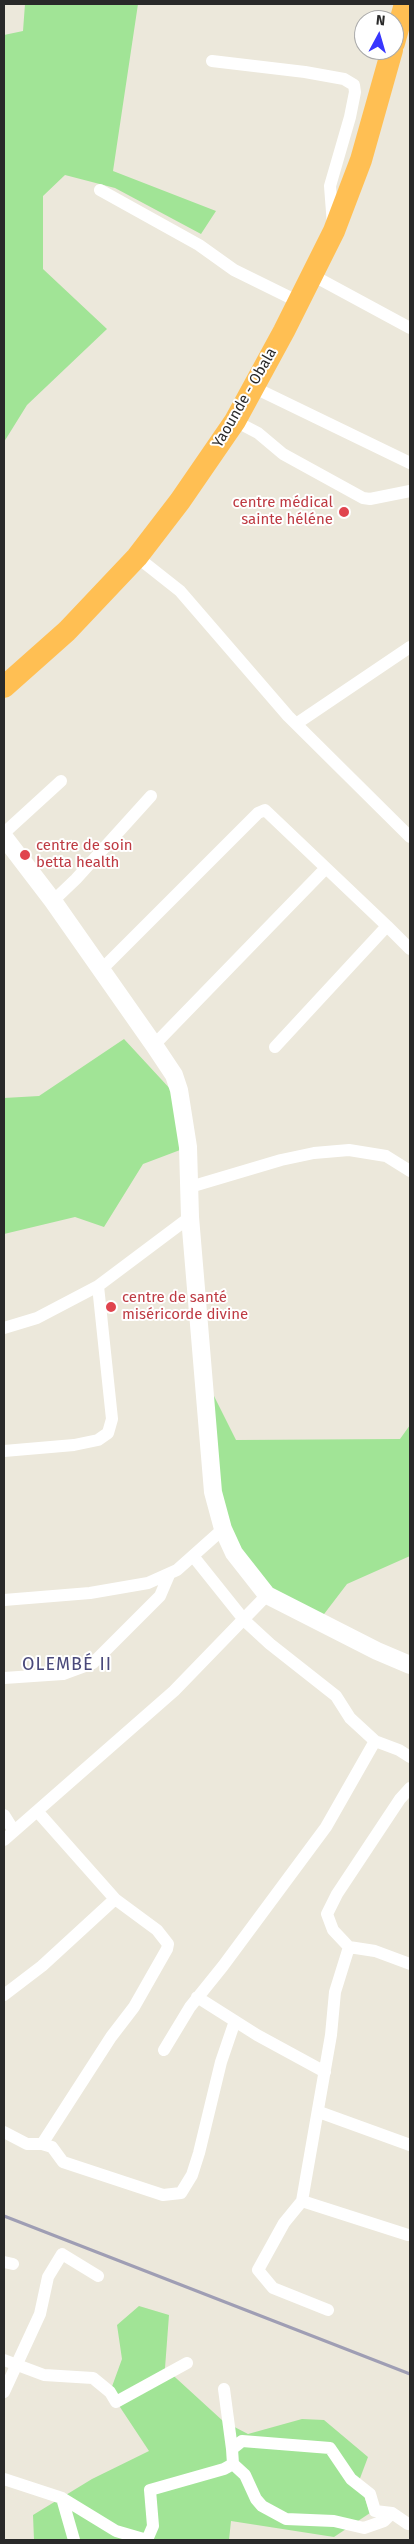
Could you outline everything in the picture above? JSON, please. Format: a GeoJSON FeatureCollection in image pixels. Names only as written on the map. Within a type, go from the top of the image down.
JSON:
{"type":"FeatureCollection","features":[{"type":"Feature","properties":{"kind":"highway","name":"Yaounde - Obala"},"geometry":{"type":"LineString","coordinates":[[4,687],[66,631],[137,557],[180,501],[235,421],[334,231],[361,160],[389,60]]}},
{"type":"Feature","properties":{"kind":"street"},"geometry":{"type":"LineString","coordinates":[[212,62],[305,72],[344,80],[354,85],[355,92],[350,117],[330,186],[334,231]]}},
{"type":"Feature","properties":{"kind":"street"},"geometry":{"type":"LineString","coordinates":[[100,190],[199,245],[234,270],[298,302]]}},
{"type":"Feature","properties":{"kind":"street"},"geometry":{"type":"LineString","coordinates":[[312,275],[410,328]]}},
{"type":"Feature","properties":{"kind":"street"},"geometry":{"type":"LineString","coordinates":[[252,387],[410,463]]}},
{"type":"Feature","properties":{"kind":"street"},"geometry":{"type":"LineString","coordinates":[[235,421],[258,433],[283,454],[363,498],[370,499],[410,491]]}},
{"type":"Feature","properties":{"kind":"street"},"geometry":{"type":"LineString","coordinates":[[137,557],[180,591],[296,724],[410,837]]}},
{"type":"Feature","properties":{"kind":"street"},"geometry":{"type":"LineString","coordinates":[[296,724],[410,647]]}},
{"type":"Feature","properties":{"kind":"street"},"geometry":{"type":"LineString","coordinates":[[62,780],[4,835],[53,901],[100,971],[154,1045],[174,1075],[179,1090],[188,1147],[190,1217],[212,1492],[223,1529],[234,1553],[267,1595],[377,1651],[410,1665]]}},
{"type":"Feature","properties":{"kind":"street"},"geometry":{"type":"LineString","coordinates":[[53,901],[76,879],[151,796]]}},
{"type":"Feature","properties":{"kind":"street"},"geometry":{"type":"LineString","coordinates":[[100,971],[261,810],[269,812],[410,949]]}},
{"type":"Feature","properties":{"kind":"street"},"geometry":{"type":"LineString","coordinates":[[154,1045],[326,868]]}},
{"type":"Feature","properties":{"kind":"street"},"geometry":{"type":"LineString","coordinates":[[275,1046],[387,926]]}},
{"type":"Feature","properties":{"kind":"street"},"geometry":{"type":"LineString","coordinates":[[190,1187],[281,1160],[314,1153],[349,1150],[386,1156],[410,1171]]}},
{"type":"Feature","properties":{"kind":"street"},"geometry":{"type":"LineString","coordinates":[[4,1328],[37,1318],[98,1286],[190,1217]]}},
{"type":"Feature","properties":{"kind":"street"},"geometry":{"type":"LineString","coordinates":[[4,1451],[74,1445],[98,1440],[108,1433],[112,1419],[98,1286]]}},
{"type":"Feature","properties":{"kind":"street"},"geometry":{"type":"LineString","coordinates":[[4,1600],[132,1587],[169,1575],[223,1529]]}},
{"type":"Feature","properties":{"kind":"street"},"geometry":{"type":"LineString","coordinates":[[193,1556],[245,1620],[270,1644],[336,1696],[350,1718],[375,1741],[399,1750],[410,1757]]}},
{"type":"Feature","properties":{"kind":"street"},"geometry":{"type":"LineString","coordinates":[[4,1678],[63,1674],[94,1663],[133,1626],[160,1596],[169,1575]]}},
{"type":"Feature","properties":{"kind":"street"},"geometry":{"type":"LineString","coordinates":[[4,1815],[9,1836],[76,1775],[129,1733],[245,1620],[267,1595]]}},
{"type":"Feature","properties":{"kind":"street"},"geometry":{"type":"LineString","coordinates":[[164,2050],[182,2018],[322,1834],[375,1741]]}},
{"type":"Feature","properties":{"kind":"street"},"geometry":{"type":"LineString","coordinates":[[410,1788],[400,1799],[337,1894],[327,1914],[334,1930],[350,1947],[375,1951],[410,1964]]}},
{"type":"Feature","properties":{"kind":"street"},"geometry":{"type":"LineString","coordinates":[[37,1811],[115,1899],[157,1930],[166,1940],[167,1949],[134,2007],[110,2037],[42,2144]]}},
{"type":"Feature","properties":{"kind":"street"},"geometry":{"type":"LineString","coordinates":[[4,1995],[42,1966],[115,1899]]}},
{"type":"Feature","properties":{"kind":"street"},"geometry":{"type":"LineString","coordinates":[[328,2310],[273,2288],[258,2270],[284,2224],[302,2201],[319,2112],[335,1992],[350,1947]]}},
{"type":"Feature","properties":{"kind":"street"},"geometry":{"type":"LineString","coordinates":[[197,1998],[325,2072]]}},
{"type":"Feature","properties":{"kind":"street"},"geometry":{"type":"LineString","coordinates":[[4,2132],[27,2144],[42,2144],[52,2147],[63,2162],[163,2196],[181,2193],[192,2175],[199,2153],[221,2062],[235,2021]]}},
{"type":"Feature","properties":{"kind":"street"},"geometry":{"type":"LineString","coordinates":[[319,2112],[410,2145]]}},
{"type":"Feature","properties":{"kind":"street"},"geometry":{"type":"LineString","coordinates":[[302,2201],[408,2235]]}},
{"type":"Feature","properties":{"kind":"street"},"geometry":{"type":"LineString","coordinates":[[4,2392],[40,2314],[48,2277],[62,2254],[98,2276]]}},
{"type":"Feature","properties":{"kind":"street"},"geometry":{"type":"LineString","coordinates":[[4,2360],[44,2375],[93,2378],[110,2392],[116,2402],[188,2363]]}},
{"type":"Feature","properties":{"kind":"street"},"geometry":{"type":"LineString","coordinates":[[224,2389],[233,2464],[245,2476],[256,2499],[262,2506],[286,2519],[334,2521],[364,2528],[384,2521],[392,2513]]}},
{"type":"Feature","properties":{"kind":"street"},"geometry":{"type":"LineString","coordinates":[[232,2449],[242,2441],[330,2448],[351,2479],[370,2494],[375,2511],[392,2513],[408,2524]]}},
{"type":"Feature","properties":{"kind":"street"},"geometry":{"type":"LineString","coordinates":[[4,2479],[62,2498],[116,2532],[147,2540],[153,2526],[150,2490],[210,2474],[233,2464]]}},
{"type":"Feature","properties":{"kind":"street"},"geometry":{"type":"LineString","coordinates":[[62,2498],[74,2540]]}},
{"type":"Feature","properties":{"kind":"green space"},"geometry":{"type":"Polygon","coordinates":[[[25,4],[138,4],[113,171],[216,211],[201,234],[115,188],[65,175],[43,196],[43,269],[107,329],[27,405],[4,442],[4,35],[23,31],[25,4]]]}},
{"type":"Feature","properties":{"kind":"green space"},"geometry":{"type":"Polygon","coordinates":[[[124,1039],[185,1105],[188,1147],[143,1164],[104,1227],[75,1217],[4,1234],[4,1098],[39,1096],[124,1039]]]}},
{"type":"Feature","properties":{"kind":"green space"},"geometry":{"type":"Polygon","coordinates":[[[209,1386],[236,1440],[400,1439],[410,1425],[410,1556],[347,1584],[318,1622],[267,1595],[223,1529],[209,1386]]]}},
{"type":"Feature","properties":{"kind":"green space"},"geometry":{"type":"Polygon","coordinates":[[[139,2306],[169,2315],[165,2368],[223,2421],[248,2434],[302,2419],[324,2420],[368,2457],[359,2481],[370,2513],[334,2537],[231,2521],[229,2540],[34,2540],[33,2515],[92,2479],[149,2451],[110,2392],[122,2359],[117,2325],[139,2306]]]}},
{"type":"Feature","properties":{"kind":"railway"},"geometry":{"type":"LineString","coordinates":[[4,2216],[410,2374]]}},
{"type":"Feature","properties":{"kind":"place","name":"centre médical sainte héléne"},"geometry":{"type":"Point","coordinates":[344,512]}},
{"type":"Feature","properties":{"kind":"place","name":"centre de soin betta health"},"geometry":{"type":"Point","coordinates":[25,855]}},
{"type":"Feature","properties":{"kind":"place","name":"centre de santé miséricorde divine"},"geometry":{"type":"Point","coordinates":[111,1307]}},
{"type":"Feature","properties":{"kind":"district","name":"OLEMBÉ II"},"geometry":{"type":"Point","coordinates":[67,1665]}}]}
